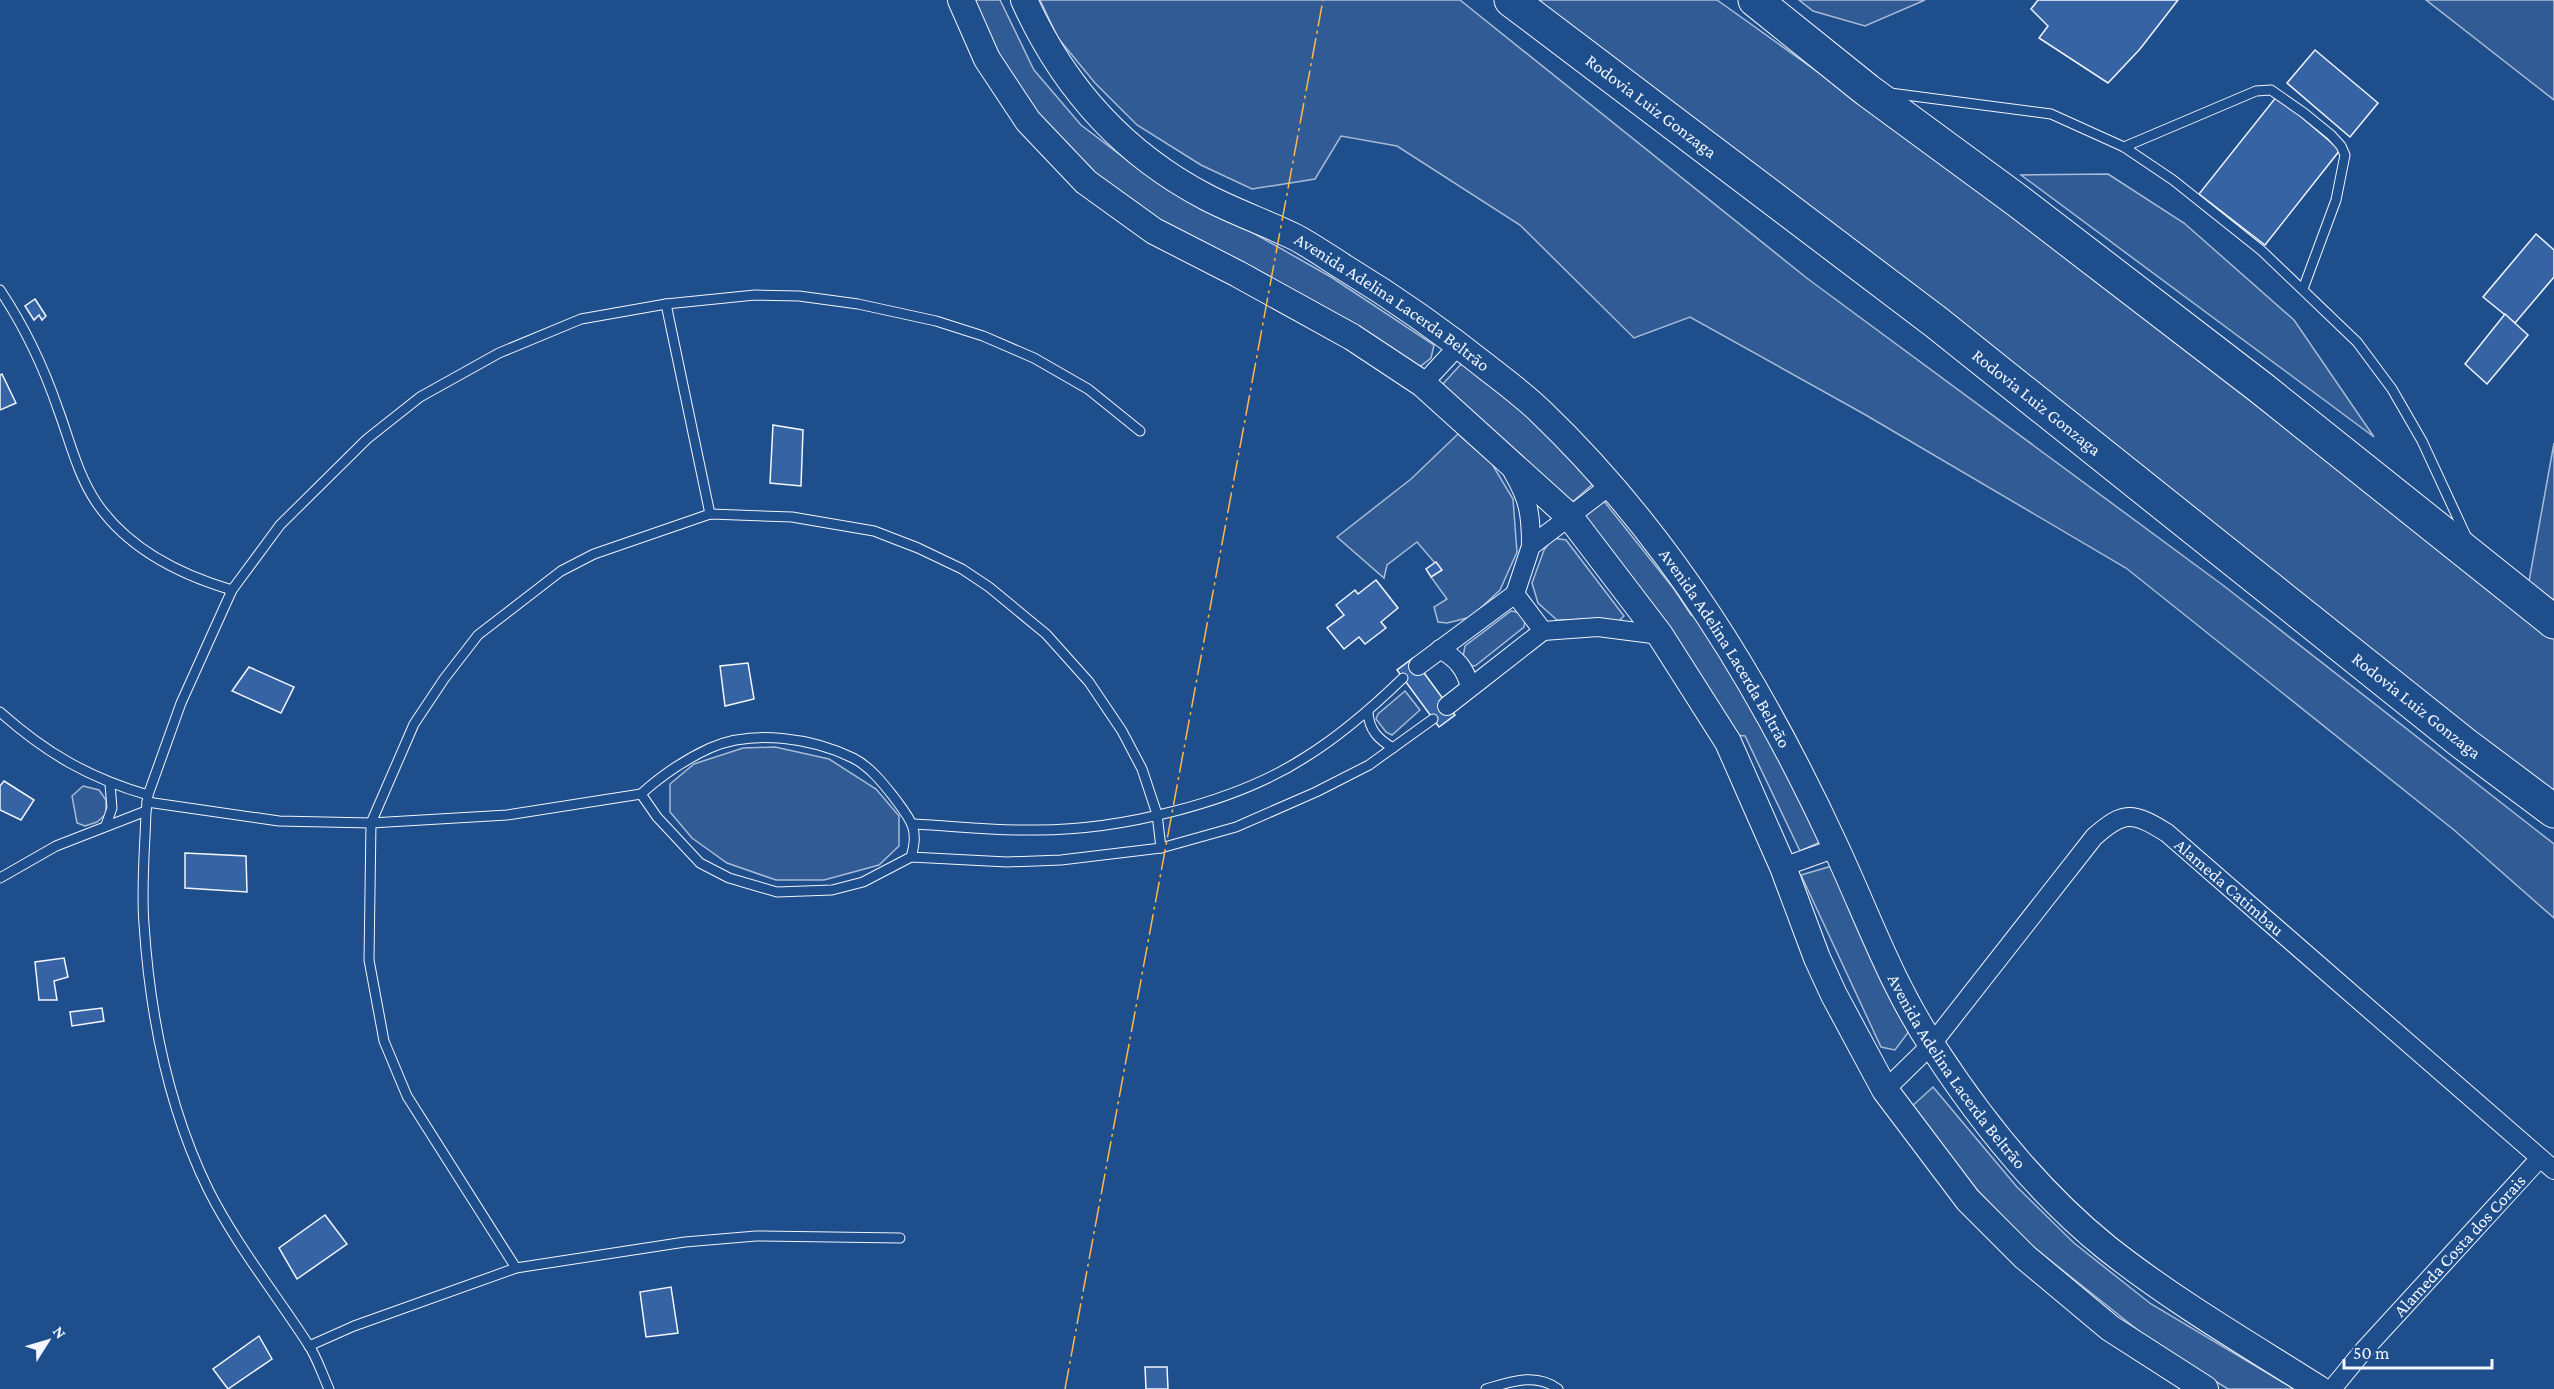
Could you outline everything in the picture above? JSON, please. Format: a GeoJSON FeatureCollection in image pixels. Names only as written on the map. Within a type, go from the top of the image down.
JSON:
{"type":"FeatureCollection","features":[{"type":"Feature","properties":{"kind":"highway","name":"Rodovia Luiz Gonzaga"},"geometry":{"type":"LineString","coordinates":[[1511,0],[1936,322],[2463,743],[2554,811]]}},
{"type":"Feature","properties":{"kind":"highway"},"geometry":{"type":"LineString","coordinates":[[1523,0],[1548,29]]}},
{"type":"Feature","properties":{"kind":"highway"},"geometry":{"type":"LineString","coordinates":[[1755,0],[1867,90],[2018,201],[2260,387],[2554,622]]}},
{"type":"Feature","properties":{"kind":"main road"},"geometry":{"type":"LineString","coordinates":[[961,0],[987,59],[1028,121],[1086,182],[1154,231],[1352,337],[1423,384],[1570,517],[1660,635],[1728,742],[1783,867],[1833,994],[1886,1090],[1968,1200],[2025,1257],[2110,1328],[2205,1389]]}},
{"type":"Feature","properties":{"kind":"main road","name":"Avenida Adelina Lacerda Beltrão"},"geometry":{"type":"LineString","coordinates":[[1024,0],[1053,58],[1087,105],[1134,150],[1206,197],[1297,238],[1406,305],[1539,409],[1612,484],[1705,607],[1772,718],[1836,848],[1887,968],[1931,1045],[1993,1129],[2040,1185],[2103,1245],[2158,1287],[2319,1389]]}},
{"type":"Feature","properties":{"kind":"street"},"geometry":{"type":"LineString","coordinates":[[1423,384],[1459,345]]}},
{"type":"Feature","properties":{"kind":"street"},"geometry":{"type":"LineString","coordinates":[[1418,666],[1515,594],[1531,546],[1531,516],[1527,499],[1501,453]]}},
{"type":"Feature","properties":{"kind":"street"},"geometry":{"type":"LineString","coordinates":[[1531,546],[1612,484]]}},
{"type":"Feature","properties":{"kind":"street"},"geometry":{"type":"LineString","coordinates":[[1515,594],[1543,631]]}},
{"type":"Feature","properties":{"kind":"street"},"geometry":{"type":"LineString","coordinates":[[1448,706],[1543,631],[1598,627],[1660,635]]}},
{"type":"Feature","properties":{"kind":"street"},"geometry":{"type":"LineString","coordinates":[[1440,649],[1461,664],[1470,687]]}},
{"type":"Feature","properties":{"kind":"street","name":"Alameda Catimbau"},"geometry":{"type":"LineString","coordinates":[[1931,1045],[2094,837],[2110,822],[2128,815],[2149,822],[2167,833],[2547,1164]]}},
{"type":"Feature","properties":{"kind":"street"},"geometry":{"type":"LineString","coordinates":[[1783,867],[1836,848]]}},
{"type":"Feature","properties":{"kind":"street"},"geometry":{"type":"LineString","coordinates":[[1886,1090],[1931,1045]]}},
{"type":"Feature","properties":{"kind":"street","name":"Alameda Costa dos Corais"},"geometry":{"type":"LineString","coordinates":[[2332,1389],[2364,1350],[2547,1164]]}},
{"type":"Feature","properties":{"kind":"lane"},"geometry":{"type":"LineString","coordinates":[[1867,90],[2051,114],[2124,147],[2182,187],[2262,251],[2357,342],[2392,389],[2422,441],[2477,559]]}},
{"type":"Feature","properties":{"kind":"lane"},"geometry":{"type":"LineString","coordinates":[[2124,147],[2256,92],[2271,90],[2304,113],[2331,135],[2341,146],[2345,155],[2336,200],[2303,289]]}},
{"type":"Feature","properties":{"kind":"lane"},"geometry":{"type":"LineString","coordinates":[[0,290],[48,379],[73,457],[97,503],[127,535],[163,562],[199,580],[232,590]]}},
{"type":"Feature","properties":{"kind":"lane"},"geometry":{"type":"LineString","coordinates":[[329,1389],[309,1346],[231,1230],[209,1190],[176,1109],[162,1057],[152,1001],[143,922],[147,802],[181,704],[232,590],[280,525],[367,439],[420,397],[499,353],[581,319],[666,304],[755,295],[799,296],[858,304],[936,321],[983,336],[1034,358],[1088,389],[1140,431]]}},
{"type":"Feature","properties":{"kind":"lane"},"geometry":{"type":"LineString","coordinates":[[666,304],[710,514]]}},
{"type":"Feature","properties":{"kind":"lane"},"geometry":{"type":"LineString","coordinates":[[516,1268],[406,1096],[384,1041],[369,960],[371,823],[414,724],[444,679],[478,636],[561,571],[594,554],[710,514],[792,517],[874,531],[918,548],[962,569],[980,581],[1046,634],[1089,682],[1122,731],[1142,769],[1157,814],[1161,848]]}},
{"type":"Feature","properties":{"kind":"lane"},"geometry":{"type":"LineString","coordinates":[[914,824],[1037,831],[1099,826],[1205,802],[1252,785],[1303,759],[1368,712],[1403,678]]}},
{"type":"Feature","properties":{"kind":"lane"},"geometry":{"type":"LineString","coordinates":[[0,712],[67,763],[147,802],[279,821],[371,823],[507,815],[641,794],[663,774],[711,747],[744,740],[780,738],[822,747],[854,759],[880,780],[914,824],[915,843],[911,857]]}},
{"type":"Feature","properties":{"kind":"lane"},"geometry":{"type":"LineString","coordinates":[[1368,712],[1369,723],[1376,735],[1394,748]]}},
{"type":"Feature","properties":{"kind":"lane"},"geometry":{"type":"LineString","coordinates":[[641,794],[671,834],[700,863],[729,878],[777,892],[832,890],[864,882],[911,857],[1006,862],[1061,860],[1161,848],[1236,826],[1316,792],[1369,765],[1433,719]]}},
{"type":"Feature","properties":{"kind":"lane"},"geometry":{"type":"LineString","coordinates":[[106,825],[112,808],[110,784]]}},
{"type":"Feature","properties":{"kind":"lane"},"geometry":{"type":"LineString","coordinates":[[0,878],[56,846],[106,825],[147,802]]}},
{"type":"Feature","properties":{"kind":"lane"},"geometry":{"type":"LineString","coordinates":[[309,1346],[354,1326],[516,1268],[686,1242],[756,1236],[900,1238]]}},
{"type":"Feature","properties":{"kind":"lane"},"geometry":{"type":"LineString","coordinates":[[1486,1389],[1517,1380],[1538,1380],[1558,1389]]}},
{"type":"Feature","properties":{"kind":"shaded area"},"geometry":{"type":"Polygon","coordinates":[[[964,0],[1000,0],[1034,70],[1081,125],[1135,166],[1331,277],[1434,345],[1431,358],[1417,369],[1137,211],[1033,119],[964,0]]]}},
{"type":"Feature","properties":{"kind":"shaded area"},"geometry":{"type":"Polygon","coordinates":[[[1040,0],[1460,0],[1808,279],[2224,586],[2554,844],[2554,918],[2454,830],[2126,568],[1864,414],[1690,317],[1634,338],[1520,225],[1397,146],[1341,136],[1315,179],[1252,189],[1201,165],[1137,125],[1095,83],[1058,38],[1040,0]]]}},
{"type":"Feature","properties":{"kind":"shaded area"},"geometry":{"type":"Polygon","coordinates":[[[1532,0],[1717,0],[2260,387],[2528,587],[2554,443],[2554,812],[1532,0]]]}},
{"type":"Feature","properties":{"kind":"shaded area"},"geometry":{"type":"Polygon","coordinates":[[[1799,0],[1925,0],[1865,26],[1813,11],[1799,0]]]}},
{"type":"Feature","properties":{"kind":"shaded area"},"geometry":{"type":"Polygon","coordinates":[[[2426,0],[2554,0],[2554,100],[2426,0]]]}},
{"type":"Feature","properties":{"kind":"shaded area"},"geometry":{"type":"Polygon","coordinates":[[[2108,174],[2184,223],[2294,320],[2374,437],[2021,175],[2108,174]]]}},
{"type":"Feature","properties":{"kind":"shaded area"},"geometry":{"type":"Polygon","coordinates":[[[1463,362],[1542,427],[1595,482],[1569,505],[1515,450],[1441,386],[1463,362]]]}},
{"type":"Feature","properties":{"kind":"shaded area"},"geometry":{"type":"Polygon","coordinates":[[[1458,434],[1492,464],[1513,499],[1517,552],[1500,590],[1471,617],[1447,623],[1438,622],[1434,607],[1447,599],[1431,577],[1441,570],[1417,542],[1387,565],[1384,578],[1337,537],[1411,479],[1458,434]]]}},
{"type":"Feature","properties":{"kind":"shaded area"},"geometry":{"type":"Polygon","coordinates":[[[1603,500],[1674,589],[1691,615],[1708,624],[1823,833],[1818,843],[1800,851],[1745,736],[1735,735],[1581,515],[1603,500]]]}},
{"type":"Feature","properties":{"kind":"shaded area"},"geometry":{"type":"Polygon","coordinates":[[[1553,538],[1566,540],[1624,616],[1616,624],[1598,619],[1557,620],[1538,603],[1532,583],[1544,550],[1553,538]]]}},
{"type":"Feature","properties":{"kind":"shaded area"},"geometry":{"type":"Polygon","coordinates":[[[1511,611],[1521,613],[1525,621],[1524,627],[1475,666],[1467,665],[1463,657],[1465,646],[1511,611]]]}},
{"type":"Feature","properties":{"kind":"shaded area"},"geometry":{"type":"Polygon","coordinates":[[[1405,691],[1420,710],[1392,735],[1386,732],[1376,719],[1378,714],[1405,691]]]}},
{"type":"Feature","properties":{"kind":"shaded area"},"geometry":{"type":"Polygon","coordinates":[[[775,747],[829,759],[876,789],[899,816],[899,846],[879,865],[824,880],[776,880],[727,863],[692,838],[670,812],[670,784],[694,764],[743,748],[775,747]]]}},
{"type":"Feature","properties":{"kind":"shaded area"},"geometry":{"type":"Polygon","coordinates":[[[83,786],[99,790],[106,800],[106,814],[97,822],[85,826],[77,823],[72,796],[83,786]]]}},
{"type":"Feature","properties":{"kind":"shaded area"},"geometry":{"type":"Polygon","coordinates":[[[1832,866],[1910,1030],[1895,1050],[1881,1047],[1801,875],[1832,866]]]}},
{"type":"Feature","properties":{"kind":"shaded area"},"geometry":{"type":"Polygon","coordinates":[[[1933,1087],[2017,1187],[2074,1243],[2151,1304],[2294,1389],[2228,1389],[2159,1347],[2027,1242],[1978,1191],[1911,1107],[1933,1087]]]}},
{"type":"Feature","properties":{"kind":"building"},"geometry":{"type":"Polygon","coordinates":[[[2038,0],[2178,0],[2140,49],[2108,83],[2039,38],[2048,26],[2031,9],[2038,0]]]}},
{"type":"Feature","properties":{"kind":"building"},"geometry":{"type":"Polygon","coordinates":[[[2315,50],[2378,103],[2350,137],[2287,83],[2315,50]]]}},
{"type":"Feature","properties":{"kind":"building"},"geometry":{"type":"Polygon","coordinates":[[[2277,96],[2340,150],[2265,245],[2199,194],[2277,96]]]}},
{"type":"Feature","properties":{"kind":"building"},"geometry":{"type":"Polygon","coordinates":[[[2536,234],[2554,250],[2554,277],[2515,323],[2483,297],[2536,234]]]}},
{"type":"Feature","properties":{"kind":"building"},"geometry":{"type":"Polygon","coordinates":[[[35,299],[46,316],[42,320],[39,315],[34,320],[25,306],[35,299]]]}},
{"type":"Feature","properties":{"kind":"building"},"geometry":{"type":"Polygon","coordinates":[[[2505,314],[2528,335],[2487,384],[2465,364],[2505,314]]]}},
{"type":"Feature","properties":{"kind":"building"},"geometry":{"type":"Polygon","coordinates":[[[2,374],[16,403],[0,410],[0,375],[2,374]]]}},
{"type":"Feature","properties":{"kind":"building"},"geometry":{"type":"Polygon","coordinates":[[[773,425],[803,430],[801,486],[770,483],[773,425]]]}},
{"type":"Feature","properties":{"kind":"building"},"geometry":{"type":"Polygon","coordinates":[[[1436,562],[1442,570],[1431,577],[1426,569],[1436,562]]]}},
{"type":"Feature","properties":{"kind":"building"},"geometry":{"type":"Polygon","coordinates":[[[1376,580],[1398,608],[1381,622],[1386,628],[1365,644],[1359,637],[1344,649],[1327,628],[1344,615],[1336,605],[1355,590],[1358,594],[1376,580]]]}},
{"type":"Feature","properties":{"kind":"building"},"geometry":{"type":"Polygon","coordinates":[[[1413,658],[1455,715],[1439,727],[1397,670],[1413,658]]]}},
{"type":"Feature","properties":{"kind":"building"},"geometry":{"type":"Polygon","coordinates":[[[748,663],[754,699],[725,706],[720,666],[748,663]]]}},
{"type":"Feature","properties":{"kind":"building"},"geometry":{"type":"Polygon","coordinates":[[[249,667],[294,687],[281,713],[232,691],[249,667]]]}},
{"type":"Feature","properties":{"kind":"building"},"geometry":{"type":"Polygon","coordinates":[[[4,781],[34,800],[21,820],[0,810],[0,786],[4,781]]]}},
{"type":"Feature","properties":{"kind":"building"},"geometry":{"type":"Polygon","coordinates":[[[185,853],[246,856],[247,892],[185,888],[185,853]]]}},
{"type":"Feature","properties":{"kind":"building"},"geometry":{"type":"Polygon","coordinates":[[[64,958],[68,977],[54,981],[57,1000],[39,1000],[35,962],[64,958]]]}},
{"type":"Feature","properties":{"kind":"building"},"geometry":{"type":"Polygon","coordinates":[[[102,1008],[104,1021],[72,1026],[70,1012],[102,1008]]]}},
{"type":"Feature","properties":{"kind":"building"},"geometry":{"type":"Polygon","coordinates":[[[325,1215],[347,1244],[297,1279],[279,1248],[325,1215]]]}},
{"type":"Feature","properties":{"kind":"building"},"geometry":{"type":"Polygon","coordinates":[[[671,1287],[678,1333],[646,1337],[640,1292],[671,1287]]]}},
{"type":"Feature","properties":{"kind":"building"},"geometry":{"type":"Polygon","coordinates":[[[259,1336],[272,1359],[228,1389],[213,1369],[259,1336]]]}},
{"type":"Feature","properties":{"kind":"building"},"geometry":{"type":"Polygon","coordinates":[[[1145,1367],[1167,1367],[1168,1389],[1146,1389],[1145,1367]]]}},
{"type":"Feature","properties":{"kind":"power"},"geometry":{"type":"LineString","coordinates":[[1065,1389],[1323,0]]}}]}
